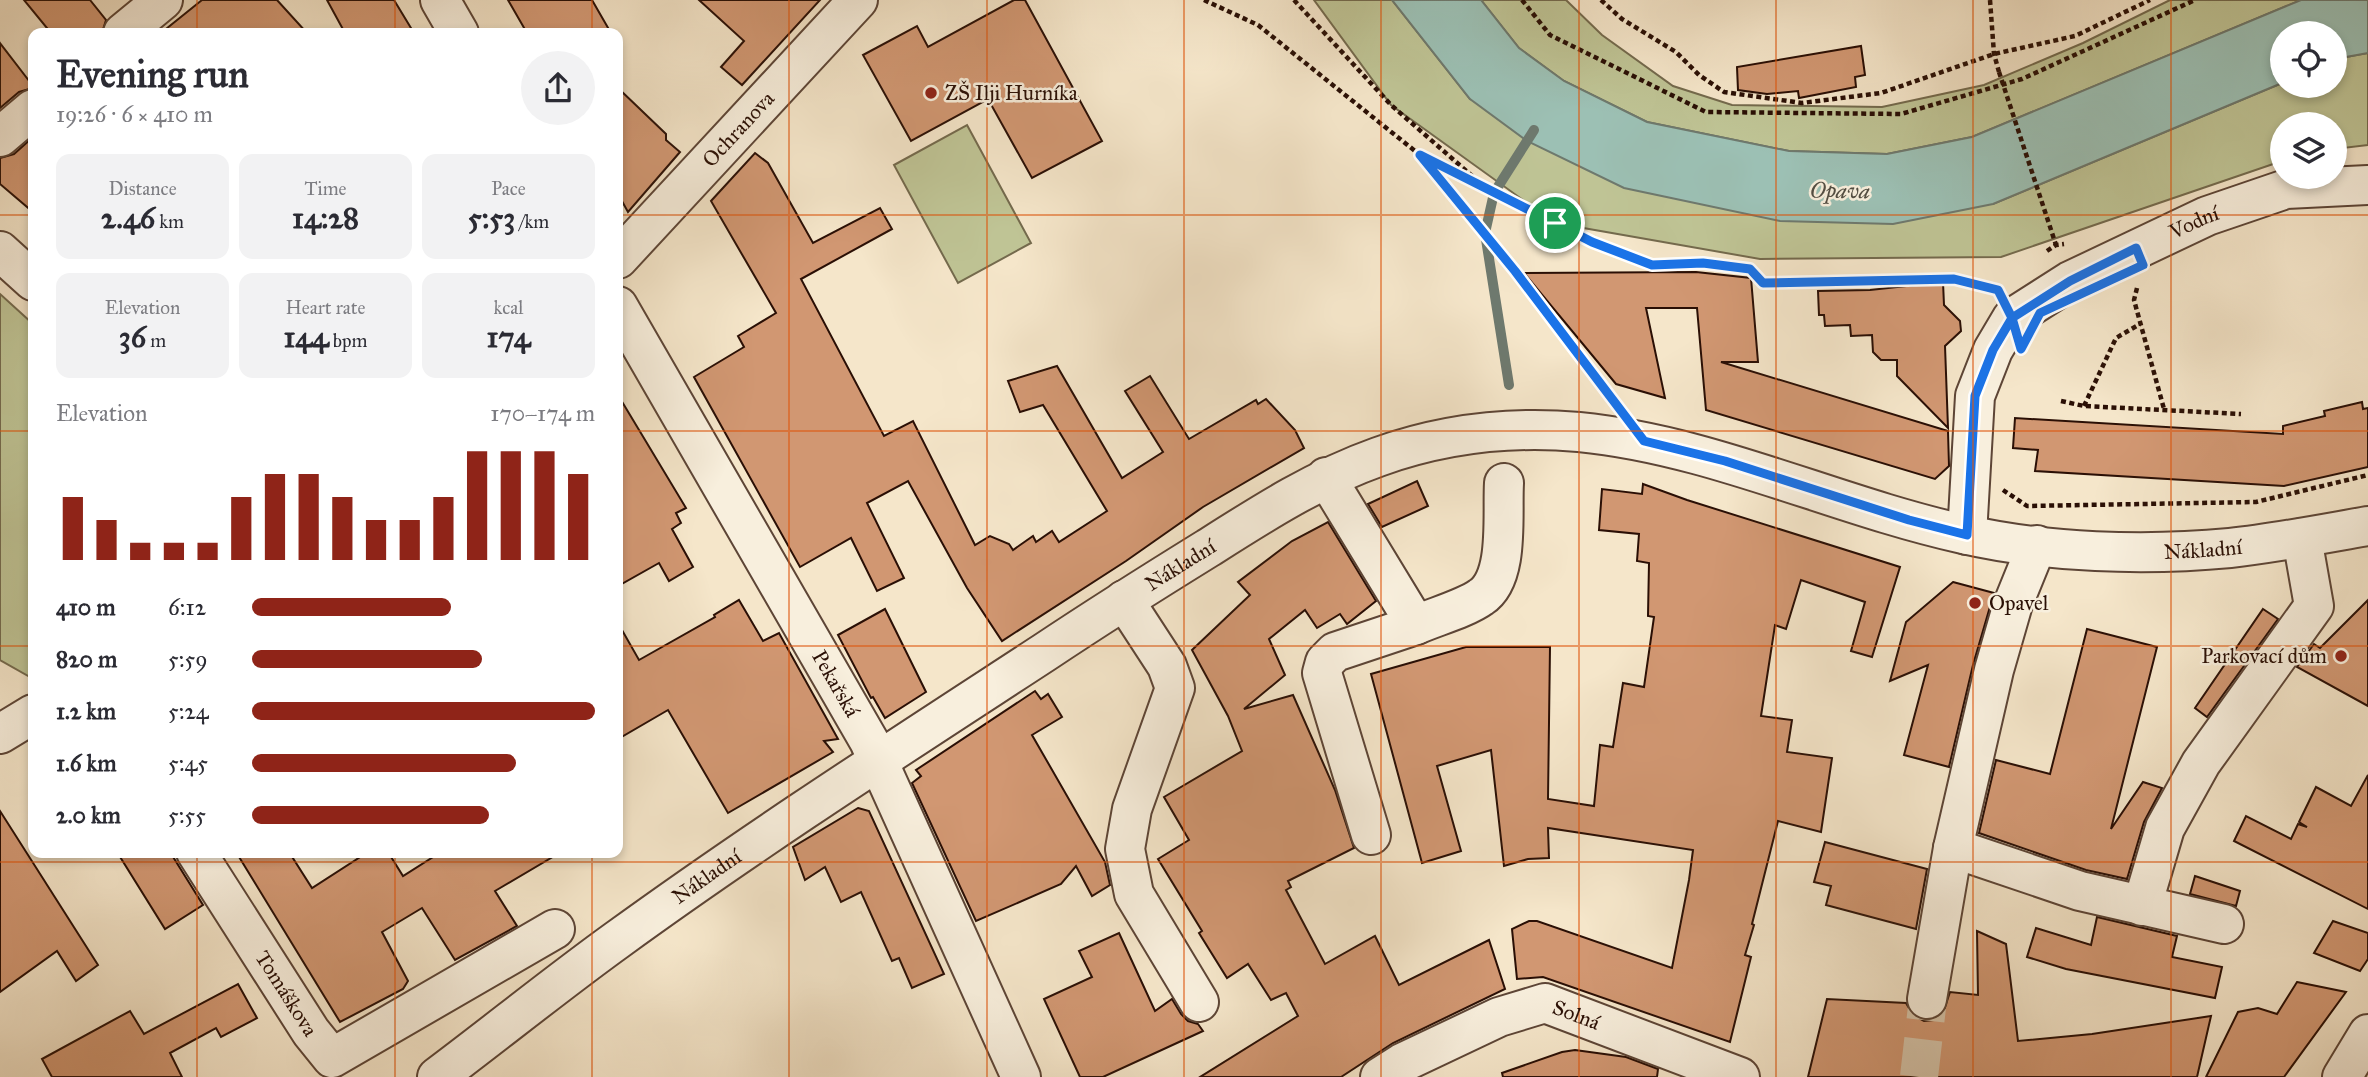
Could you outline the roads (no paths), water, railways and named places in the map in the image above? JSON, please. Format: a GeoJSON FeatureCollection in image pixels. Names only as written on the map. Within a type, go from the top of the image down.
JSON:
{"type":"FeatureCollection","features":[{"type":"Feature","properties":{"kind":"street"},"geometry":{"type":"LineString","coordinates":[[129,28],[163,0]]}},
{"type":"Feature","properties":{"kind":"street"},"geometry":{"type":"LineString","coordinates":[[439,0],[456,28]]}},
{"type":"Feature","properties":{"kind":"street","name":"Ochranova"},"geometry":{"type":"LineString","coordinates":[[623,254],[858,0]]}},
{"type":"Feature","properties":{"kind":"street"},"geometry":{"type":"LineString","coordinates":[[0,137],[28,113]]}},
{"type":"Feature","properties":{"kind":"street","name":"Vodní"},"geometry":{"type":"LineString","coordinates":[[1967,535],[1975,396],[1993,350],[2012,318],[2070,281],[2207,216],[2286,189],[2368,185]]}},
{"type":"Feature","properties":{"kind":"street"},"geometry":{"type":"LineString","coordinates":[[0,251],[28,276]]}},
{"type":"Feature","properties":{"kind":"street","name":"Pekařská"},"geometry":{"type":"LineString","coordinates":[[623,315],[862,730],[1021,1077]]}},
{"type":"Feature","properties":{"kind":"street","name":"Nákladní"},"geometry":{"type":"LineString","coordinates":[[438,1077],[616,941],[878,761],[1124,600],[1289,497],[1326,477],[1424,442],[1502,430],[1578,432],[1644,441],[1725,461],[1909,520],[1967,535],[2093,551],[2161,552],[2231,548],[2368,526]]}},
{"type":"Feature","properties":{"kind":"street"},"geometry":{"type":"LineString","coordinates":[[1326,477],[1416,625]]}},
{"type":"Feature","properties":{"kind":"street"},"geometry":{"type":"LineString","coordinates":[[1371,835],[1322,673],[1325,662],[1335,652],[1416,625],[1481,598],[1494,585],[1500,566],[1504,483]]}},
{"type":"Feature","properties":{"kind":"street"},"geometry":{"type":"LineString","coordinates":[[2142,906],[2165,828],[2201,763],[2314,606],[2302,538]]}},
{"type":"Feature","properties":{"kind":"street"},"geometry":{"type":"LineString","coordinates":[[1927,999],[1953,848],[1994,670],[2013,604],[2037,545]]}},
{"type":"Feature","properties":{"kind":"street"},"geometry":{"type":"LineString","coordinates":[[1124,600],[1167,666],[1175,688],[1132,809],[1125,849],[1134,894],[1199,1002]]}},
{"type":"Feature","properties":{"kind":"street"},"geometry":{"type":"LineString","coordinates":[[0,734],[28,717]]}},
{"type":"Feature","properties":{"kind":"street"},"geometry":{"type":"LineString","coordinates":[[1953,848],[2080,891],[2224,924]]}},
{"type":"Feature","properties":{"kind":"street","name":"Tomáškova"},"geometry":{"type":"LineString","coordinates":[[199,858],[311,1032],[332,1058],[555,929]]}},
{"type":"Feature","properties":{"kind":"street","name":"Solná"},"geometry":{"type":"LineString","coordinates":[[1380,1077],[1402,1063],[1499,1017],[1545,1003],[1740,1077]]}},
{"type":"Feature","properties":{"kind":"street"},"geometry":{"type":"LineString","coordinates":[[2342,1077],[2368,1034]]}},
{"type":"Feature","properties":{"kind":"water","name":"Opava"},"geometry":{"type":"Polygon","coordinates":[[[1392,0],[1481,0],[1519,48],[1564,81],[1647,122],[1789,151],[1887,154],[1972,137],[2301,0],[2368,0],[2368,53],[2347,57],[2347,21],[2270,21],[2270,88],[1993,204],[1893,224],[1780,221],[1624,188],[1527,141],[1470,99],[1392,0]]]}},
{"type":"Feature","properties":{"kind":"waterway"},"geometry":{"type":"LineString","coordinates":[[1509,385],[1485,233],[1494,193],[1534,130]]}},
{"type":"Feature","properties":{"kind":"tunnel"},"geometry":{"type":"LineString","coordinates":[[1919,1077],[1927,1007]]}},
{"type":"Feature","properties":{"kind":"place","name":"ZŠ Ilji Hurníka"},"geometry":{"type":"Point","coordinates":[931,93]}},
{"type":"Feature","properties":{"kind":"place","name":"Opavel"},"geometry":{"type":"Point","coordinates":[1975,603]}},
{"type":"Feature","properties":{"kind":"place","name":"Parkovací dům"},"geometry":{"type":"Point","coordinates":[2341,656]}}]}
